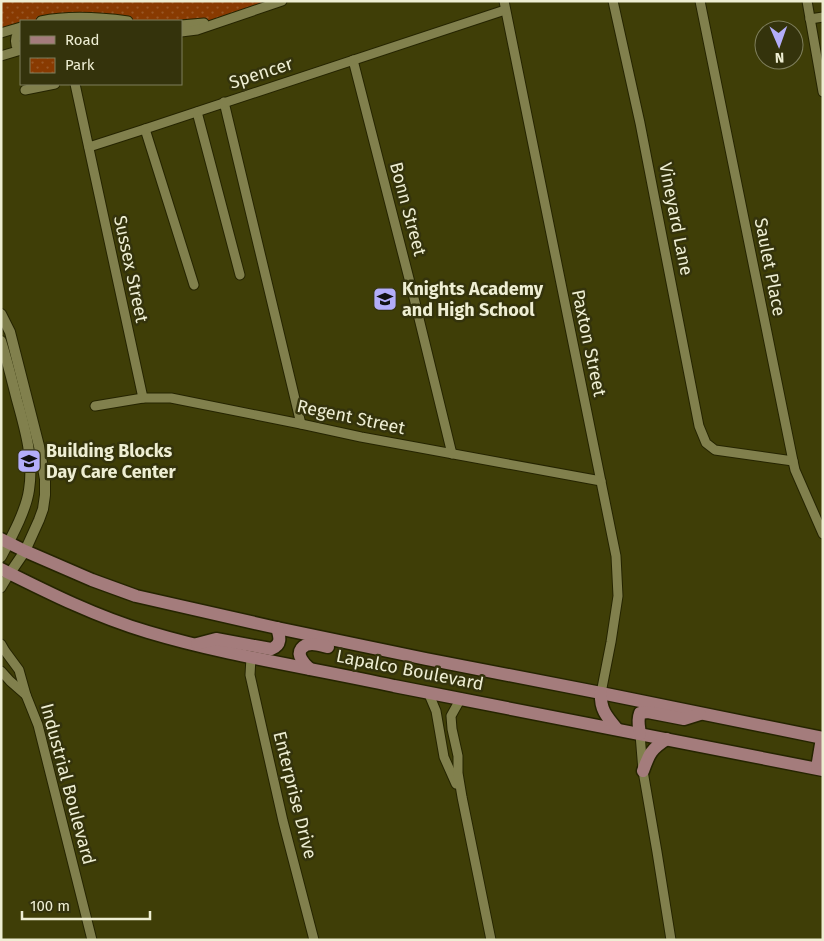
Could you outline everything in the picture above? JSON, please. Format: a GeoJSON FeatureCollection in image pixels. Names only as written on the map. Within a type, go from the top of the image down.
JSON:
{"type":"FeatureCollection","features":[{"type":"Feature","properties":{"kind":"main road","name":"Lapalco Boulevard"},"geometry":{"type":"LineString","coordinates":[[5,541],[92,580],[136,596],[371,648],[822,738]]}},
{"type":"Feature","properties":{"kind":"main road","name":"Lapalco Boulevard"},"geometry":{"type":"LineString","coordinates":[[6,571],[108,618],[147,632],[195,645],[251,658],[820,769]]}},
{"type":"Feature","properties":{"kind":"main road"},"geometry":{"type":"LineString","coordinates":[[195,645],[216,639],[271,649],[276,648],[279,644],[277,628]]}},
{"type":"Feature","properties":{"kind":"main road"},"geometry":{"type":"LineString","coordinates":[[310,669],[300,658],[300,653],[305,645],[313,644],[341,650],[371,648]]}},
{"type":"Feature","properties":{"kind":"main road"},"geometry":{"type":"LineString","coordinates":[[601,693],[601,704],[608,719],[616,729]]}},
{"type":"Feature","properties":{"kind":"main road"},"geometry":{"type":"LineString","coordinates":[[640,734],[639,717],[644,712],[684,719],[703,713]]}},
{"type":"Feature","properties":{"kind":"main road"},"geometry":{"type":"LineString","coordinates":[[820,769],[822,738]]}},
{"type":"Feature","properties":{"kind":"main road"},"geometry":{"type":"LineString","coordinates":[[643,771],[650,752],[666,739]]}},
{"type":"Feature","properties":{"kind":"street"},"geometry":{"type":"LineString","coordinates":[[182,32],[197,30],[282,1]]}},
{"type":"Feature","properties":{"kind":"street","name":"Vineyard Lane"},"geometry":{"type":"LineString","coordinates":[[613,1],[640,123],[699,426],[706,443],[715,450],[793,461]]}},
{"type":"Feature","properties":{"kind":"street","name":"Saulet Place"},"geometry":{"type":"LineString","coordinates":[[700,1],[795,470],[823,534]]}},
{"type":"Feature","properties":{"kind":"street"},"geometry":{"type":"LineString","coordinates":[[807,1],[823,92]]}},
{"type":"Feature","properties":{"kind":"street","name":"Spencer"},"geometry":{"type":"LineString","coordinates":[[88,147],[353,60],[504,6]]}},
{"type":"Feature","properties":{"kind":"street","name":"Paxton Street"},"geometry":{"type":"LineString","coordinates":[[504,6],[616,556],[618,596],[601,693]]}},
{"type":"Feature","properties":{"kind":"street"},"geometry":{"type":"LineString","coordinates":[[810,19],[823,17]]}},
{"type":"Feature","properties":{"kind":"street"},"geometry":{"type":"LineString","coordinates":[[49,20],[87,18],[119,20]]}},
{"type":"Feature","properties":{"kind":"street"},"geometry":{"type":"LineString","coordinates":[[182,24],[217,22]]}},
{"type":"Feature","properties":{"kind":"street"},"geometry":{"type":"LineString","coordinates":[[1,33],[20,27]]}},
{"type":"Feature","properties":{"kind":"street"},"geometry":{"type":"LineString","coordinates":[[20,29],[14,41],[20,48]]}},
{"type":"Feature","properties":{"kind":"street"},"geometry":{"type":"LineString","coordinates":[[1,56],[20,49]]}},
{"type":"Feature","properties":{"kind":"street","name":"Bonn Street"},"geometry":{"type":"LineString","coordinates":[[353,60],[452,454]]}},
{"type":"Feature","properties":{"kind":"street"},"geometry":{"type":"LineString","coordinates":[[25,90],[50,85]]}},
{"type":"Feature","properties":{"kind":"street"},"geometry":{"type":"LineString","coordinates":[[75,85],[88,147]]}},
{"type":"Feature","properties":{"kind":"street"},"geometry":{"type":"LineString","coordinates":[[224,102],[301,424]]}},
{"type":"Feature","properties":{"kind":"street"},"geometry":{"type":"LineString","coordinates":[[197,112],[240,275]]}},
{"type":"Feature","properties":{"kind":"street"},"geometry":{"type":"LineString","coordinates":[[145,129],[194,285]]}},
{"type":"Feature","properties":{"kind":"street","name":"Sussex Street"},"geometry":{"type":"LineString","coordinates":[[88,147],[143,398]]}},
{"type":"Feature","properties":{"kind":"street"},"geometry":{"type":"LineString","coordinates":[[1,314],[38,438],[45,479],[43,509],[39,520],[25,551],[6,571],[1,588]]}},
{"type":"Feature","properties":{"kind":"street"},"geometry":{"type":"LineString","coordinates":[[1,340],[27,439],[30,469],[29,490],[26,502],[5,541],[1,557]]}},
{"type":"Feature","properties":{"kind":"street","name":"Regent Street"},"geometry":{"type":"LineString","coordinates":[[95,406],[143,398],[171,398],[452,454],[601,481]]}},
{"type":"Feature","properties":{"kind":"street","name":"Industrial Boulevard"},"geometry":{"type":"LineString","coordinates":[[1,644],[19,670],[26,695],[38,725],[92,940]]}},
{"type":"Feature","properties":{"kind":"street","name":"Enterprise Drive"},"geometry":{"type":"LineString","coordinates":[[251,658],[250,675],[283,821],[314,940]]}},
{"type":"Feature","properties":{"kind":"street","name":"Industrial Boulevard"},"geometry":{"type":"LineString","coordinates":[[1,671],[26,695]]}},
{"type":"Feature","properties":{"kind":"street"},"geometry":{"type":"LineString","coordinates":[[428,692],[436,711],[444,757],[462,797]]}},
{"type":"Feature","properties":{"kind":"street"},"geometry":{"type":"LineString","coordinates":[[461,698],[451,716],[452,729],[458,756],[458,772],[462,797],[491,940]]}},
{"type":"Feature","properties":{"kind":"street"},"geometry":{"type":"LineString","coordinates":[[640,734],[643,771],[670,940]]}},
{"type":"Feature","properties":{"kind":"green space"},"geometry":{"type":"Polygon","coordinates":[[[1,1],[282,1],[217,22],[182,22],[182,20],[20,20],[20,27],[1,33],[1,1]]]}},
{"type":"Feature","properties":{"kind":"place","name":"Knights Academy and High School"},"geometry":{"type":"Point","coordinates":[385,299]}},
{"type":"Feature","properties":{"kind":"place","name":"Building Blocks Day Care Center"},"geometry":{"type":"Point","coordinates":[29,461]}}]}
